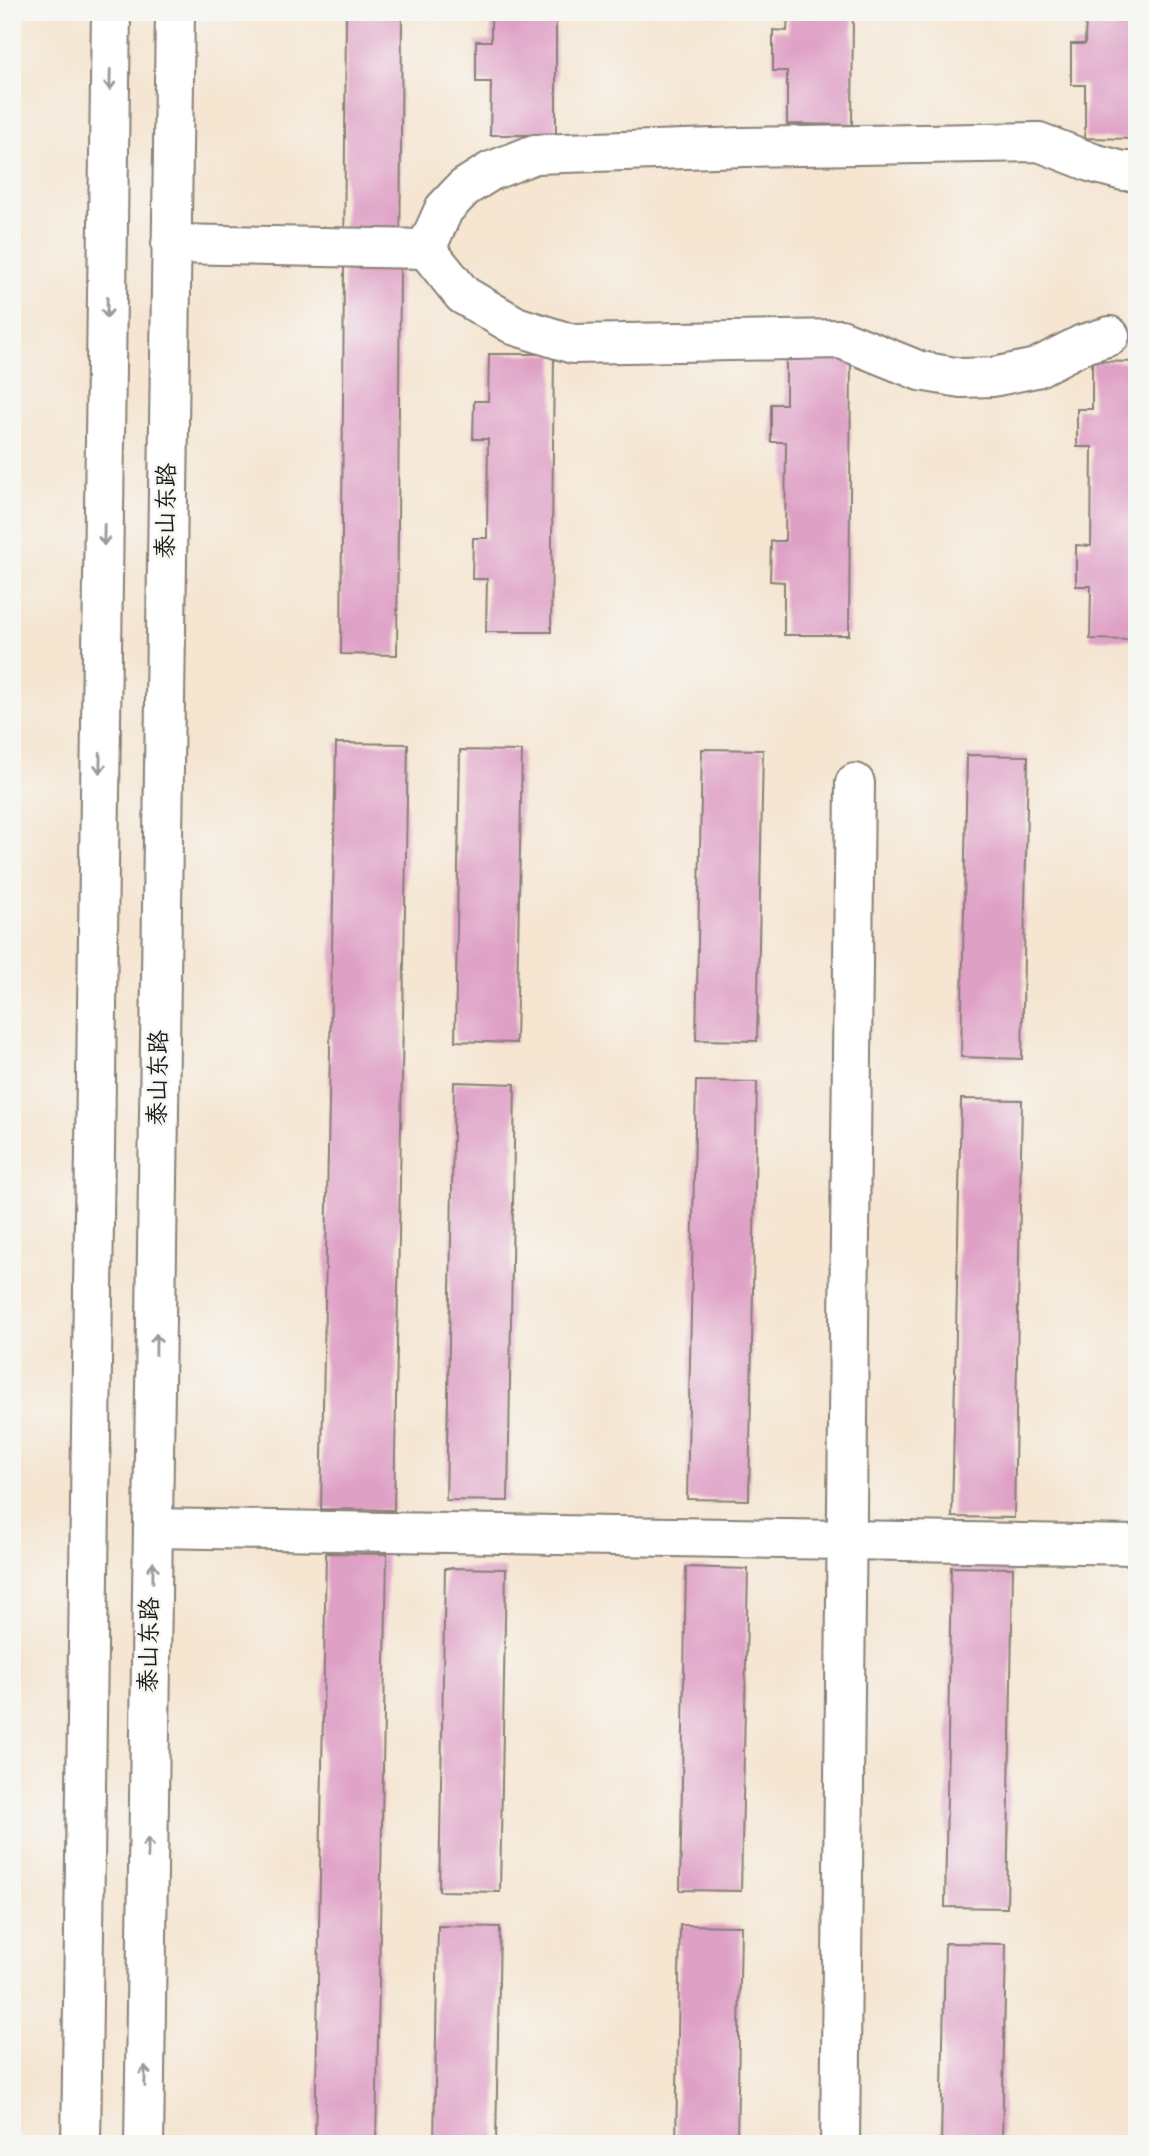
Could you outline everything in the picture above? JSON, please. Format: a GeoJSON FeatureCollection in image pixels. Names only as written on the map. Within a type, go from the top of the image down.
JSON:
{"type":"FeatureCollection","features":[{"type":"Feature","properties":{"kind":"main road"},"geometry":{"type":"LineString","coordinates":[[81,2144],[111,12]]}},
{"type":"Feature","properties":{"kind":"main road","name":"泰山东路"},"geometry":{"type":"LineString","coordinates":[[144,2144],[175,12]]}},
{"type":"Feature","properties":{"kind":"main road"},"geometry":{"type":"LineString","coordinates":[[426,250],[444,209],[464,188],[491,171],[535,154],[1039,142],[1093,163],[1123,171],[1137,171]]}},
{"type":"Feature","properties":{"kind":"main road"},"geometry":{"type":"LineString","coordinates":[[172,244],[426,250],[463,295],[516,327],[573,344],[841,339],[920,371],[961,379],[993,377],[1036,368],[1083,344],[1110,336]]}},
{"type":"Feature","properties":{"kind":"main road"},"geometry":{"type":"LineString","coordinates":[[840,2144],[855,783]]}},
{"type":"Feature","properties":{"kind":"main road"},"geometry":{"type":"LineString","coordinates":[[153,1528],[1137,1545]]}},
{"type":"Feature","properties":{"kind":"building"},"geometry":{"type":"Polygon","coordinates":[[[346,12],[402,12],[397,655],[341,654],[346,12]]]}},
{"type":"Feature","properties":{"kind":"building"},"geometry":{"type":"Polygon","coordinates":[[[491,12],[556,12],[556,135],[490,135],[491,82],[476,82],[476,41],[491,41],[491,12]]]}},
{"type":"Feature","properties":{"kind":"building"},"geometry":{"type":"Polygon","coordinates":[[[788,12],[853,12],[852,125],[787,124],[787,71],[773,71],[773,30],[787,31],[788,12]]]}},
{"type":"Feature","properties":{"kind":"building"},"geometry":{"type":"Polygon","coordinates":[[[1086,12],[1137,12],[1137,139],[1085,138],[1085,85],[1071,85],[1071,44],[1085,44],[1086,12]]]}},
{"type":"Feature","properties":{"kind":"building"},"geometry":{"type":"Polygon","coordinates":[[[489,354],[554,354],[551,632],[486,632],[487,579],[472,579],[473,538],[487,538],[488,439],[473,439],[474,401],[488,401],[489,354]]]}},
{"type":"Feature","properties":{"kind":"building"},"geometry":{"type":"Polygon","coordinates":[[[786,357],[851,357],[849,635],[784,635],[784,582],[770,581],[771,541],[785,541],[786,442],[771,442],[771,404],[786,404],[786,357]]]}},
{"type":"Feature","properties":{"kind":"building"},"geometry":{"type":"Polygon","coordinates":[[[1092,361],[1137,362],[1137,640],[1090,639],[1091,586],[1076,586],[1076,545],[1091,546],[1092,447],[1077,447],[1077,409],[1092,409],[1092,361]]]}},
{"type":"Feature","properties":{"kind":"building"},"geometry":{"type":"Polygon","coordinates":[[[336,743],[408,744],[394,1510],[321,1509],[336,743]]]}},
{"type":"Feature","properties":{"kind":"building"},"geometry":{"type":"Polygon","coordinates":[[[702,749],[763,750],[757,1041],[696,1040],[702,749]]]}},
{"type":"Feature","properties":{"kind":"building"},"geometry":{"type":"Polygon","coordinates":[[[460,750],[522,751],[516,1043],[455,1041],[460,750]]]}},
{"type":"Feature","properties":{"kind":"building"},"geometry":{"type":"Polygon","coordinates":[[[967,755],[1028,756],[1022,1059],[961,1057],[967,755]]]}},
{"type":"Feature","properties":{"kind":"building"},"geometry":{"type":"Polygon","coordinates":[[[696,1081],[757,1082],[749,1500],[687,1499],[696,1081]]]}},
{"type":"Feature","properties":{"kind":"building"},"geometry":{"type":"Polygon","coordinates":[[[454,1082],[515,1084],[508,1501],[446,1500],[454,1082]]]}},
{"type":"Feature","properties":{"kind":"building"},"geometry":{"type":"Polygon","coordinates":[[[961,1099],[1022,1100],[1014,1518],[952,1517],[961,1099]]]}},
{"type":"Feature","properties":{"kind":"building"},"geometry":{"type":"Polygon","coordinates":[[[326,1553],[387,1554],[376,2144],[315,2144],[326,1553]]]}},
{"type":"Feature","properties":{"kind":"building"},"geometry":{"type":"Polygon","coordinates":[[[686,1567],[748,1569],[741,1891],[680,1890],[686,1567]]]}},
{"type":"Feature","properties":{"kind":"building"},"geometry":{"type":"Polygon","coordinates":[[[951,1567],[1013,1568],[1007,1908],[945,1907],[951,1567]]]}},
{"type":"Feature","properties":{"kind":"building"},"geometry":{"type":"Polygon","coordinates":[[[445,1568],[506,1569],[500,1892],[439,1891],[445,1568]]]}},
{"type":"Feature","properties":{"kind":"building"},"geometry":{"type":"Polygon","coordinates":[[[680,1925],[741,1926],[737,2144],[676,2144],[680,1925]]]}},
{"type":"Feature","properties":{"kind":"building"},"geometry":{"type":"Polygon","coordinates":[[[438,1926],[500,1927],[496,2144],[434,2144],[438,1926]]]}},
{"type":"Feature","properties":{"kind":"building"},"geometry":{"type":"Polygon","coordinates":[[[945,1943],[1006,1944],[1002,2144],[941,2144],[945,1943]]]}}]}
